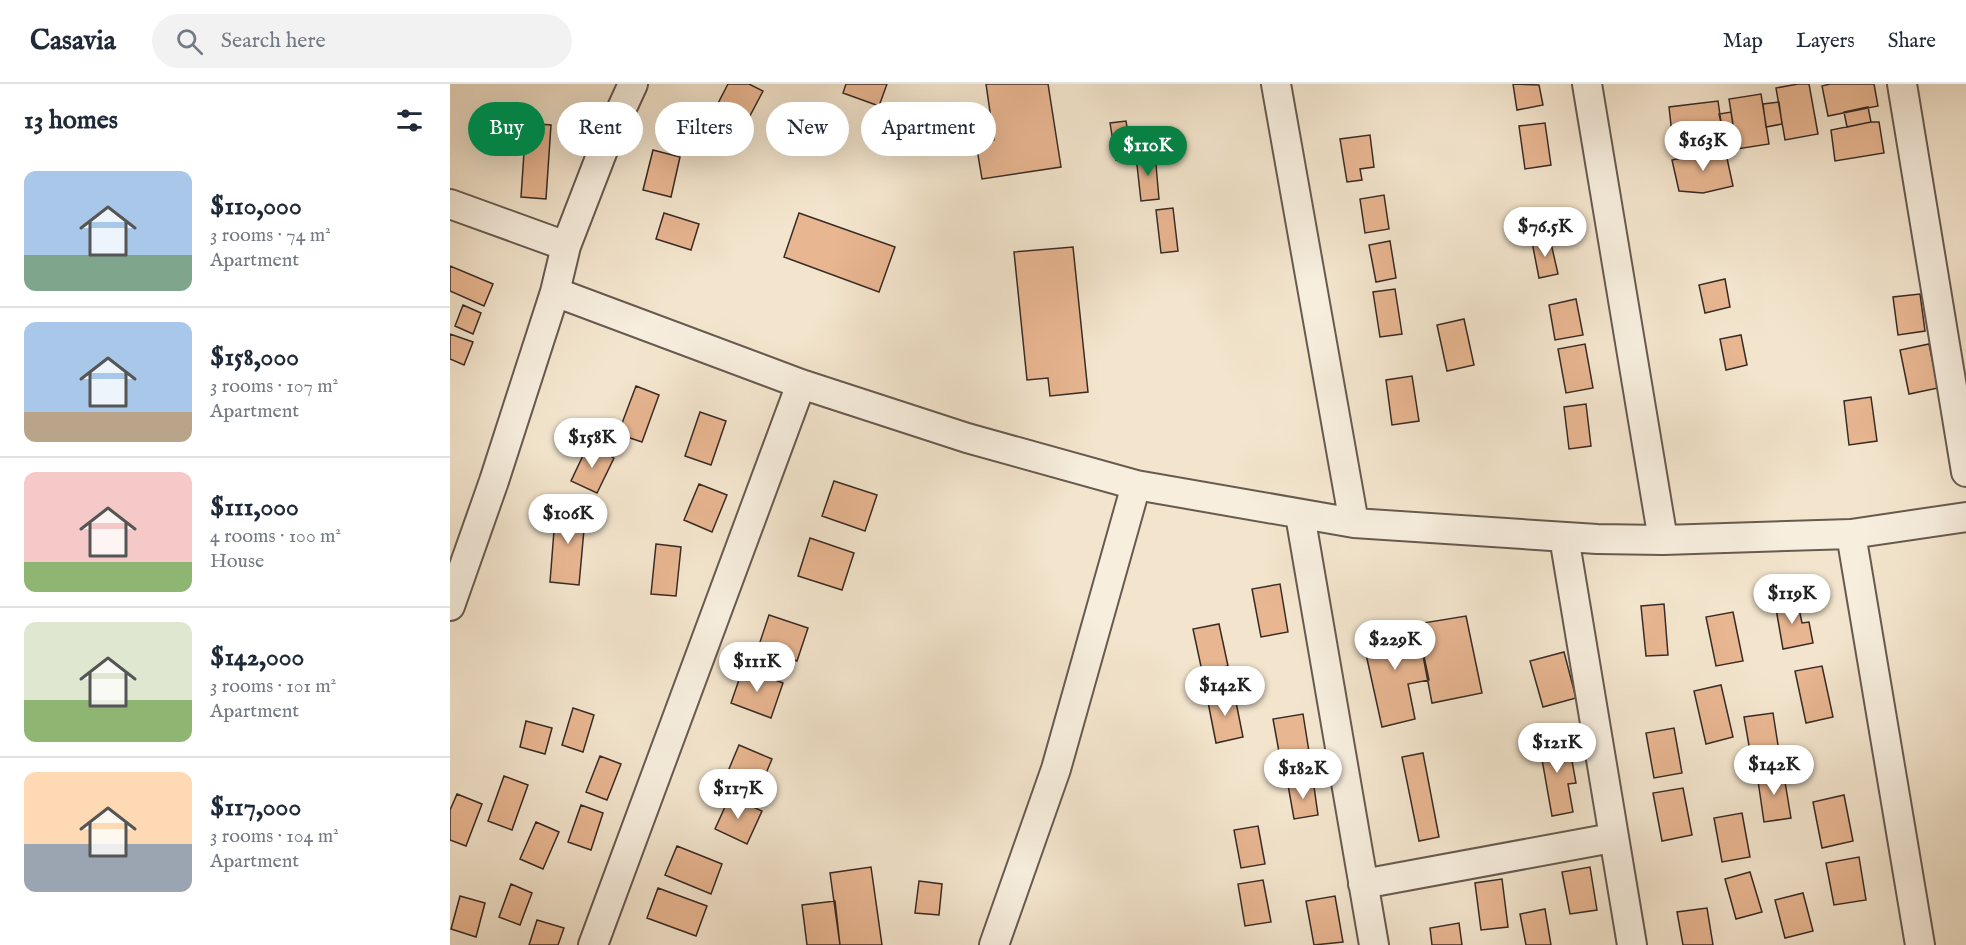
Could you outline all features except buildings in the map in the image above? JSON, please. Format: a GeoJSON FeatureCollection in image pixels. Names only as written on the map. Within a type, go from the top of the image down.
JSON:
{"type":"FeatureCollection","features":[{"type":"Feature","properties":{"kind":"street"},"geometry":{"type":"LineString","coordinates":[[450,606],[494,481],[555,292],[566,246],[605,145],[633,84]]}},
{"type":"Feature","properties":{"kind":"street"},"geometry":{"type":"LineString","coordinates":[[1276,84],[1354,523]]}},
{"type":"Feature","properties":{"kind":"street"},"geometry":{"type":"LineString","coordinates":[[1587,84],[1663,540]]}},
{"type":"Feature","properties":{"kind":"street"},"geometry":{"type":"LineString","coordinates":[[1902,84],[1966,472]]}},
{"type":"Feature","properties":{"kind":"street"},"geometry":{"type":"LineString","coordinates":[[450,204],[566,246]]}},
{"type":"Feature","properties":{"kind":"street"},"geometry":{"type":"LineString","coordinates":[[555,292],[801,384],[968,438],[1136,485],[1300,515],[1354,523],[1564,537],[1663,540],[1851,534],[1966,517]]}},
{"type":"Feature","properties":{"kind":"street"},"geometry":{"type":"LineString","coordinates":[[592,945],[801,384]]}},
{"type":"Feature","properties":{"kind":"street"},"geometry":{"type":"LineString","coordinates":[[994,945],[1056,769],[1136,485]]}},
{"type":"Feature","properties":{"kind":"street"},"geometry":{"type":"LineString","coordinates":[[1300,515],[1374,945]]}},
{"type":"Feature","properties":{"kind":"street"},"geometry":{"type":"LineString","coordinates":[[1851,534],[1920,945]]}},
{"type":"Feature","properties":{"kind":"street"},"geometry":{"type":"LineString","coordinates":[[1564,537],[1612,838],[1632,945]]}},
{"type":"Feature","properties":{"kind":"street"},"geometry":{"type":"LineString","coordinates":[[1363,884],[1612,838]]}}]}
